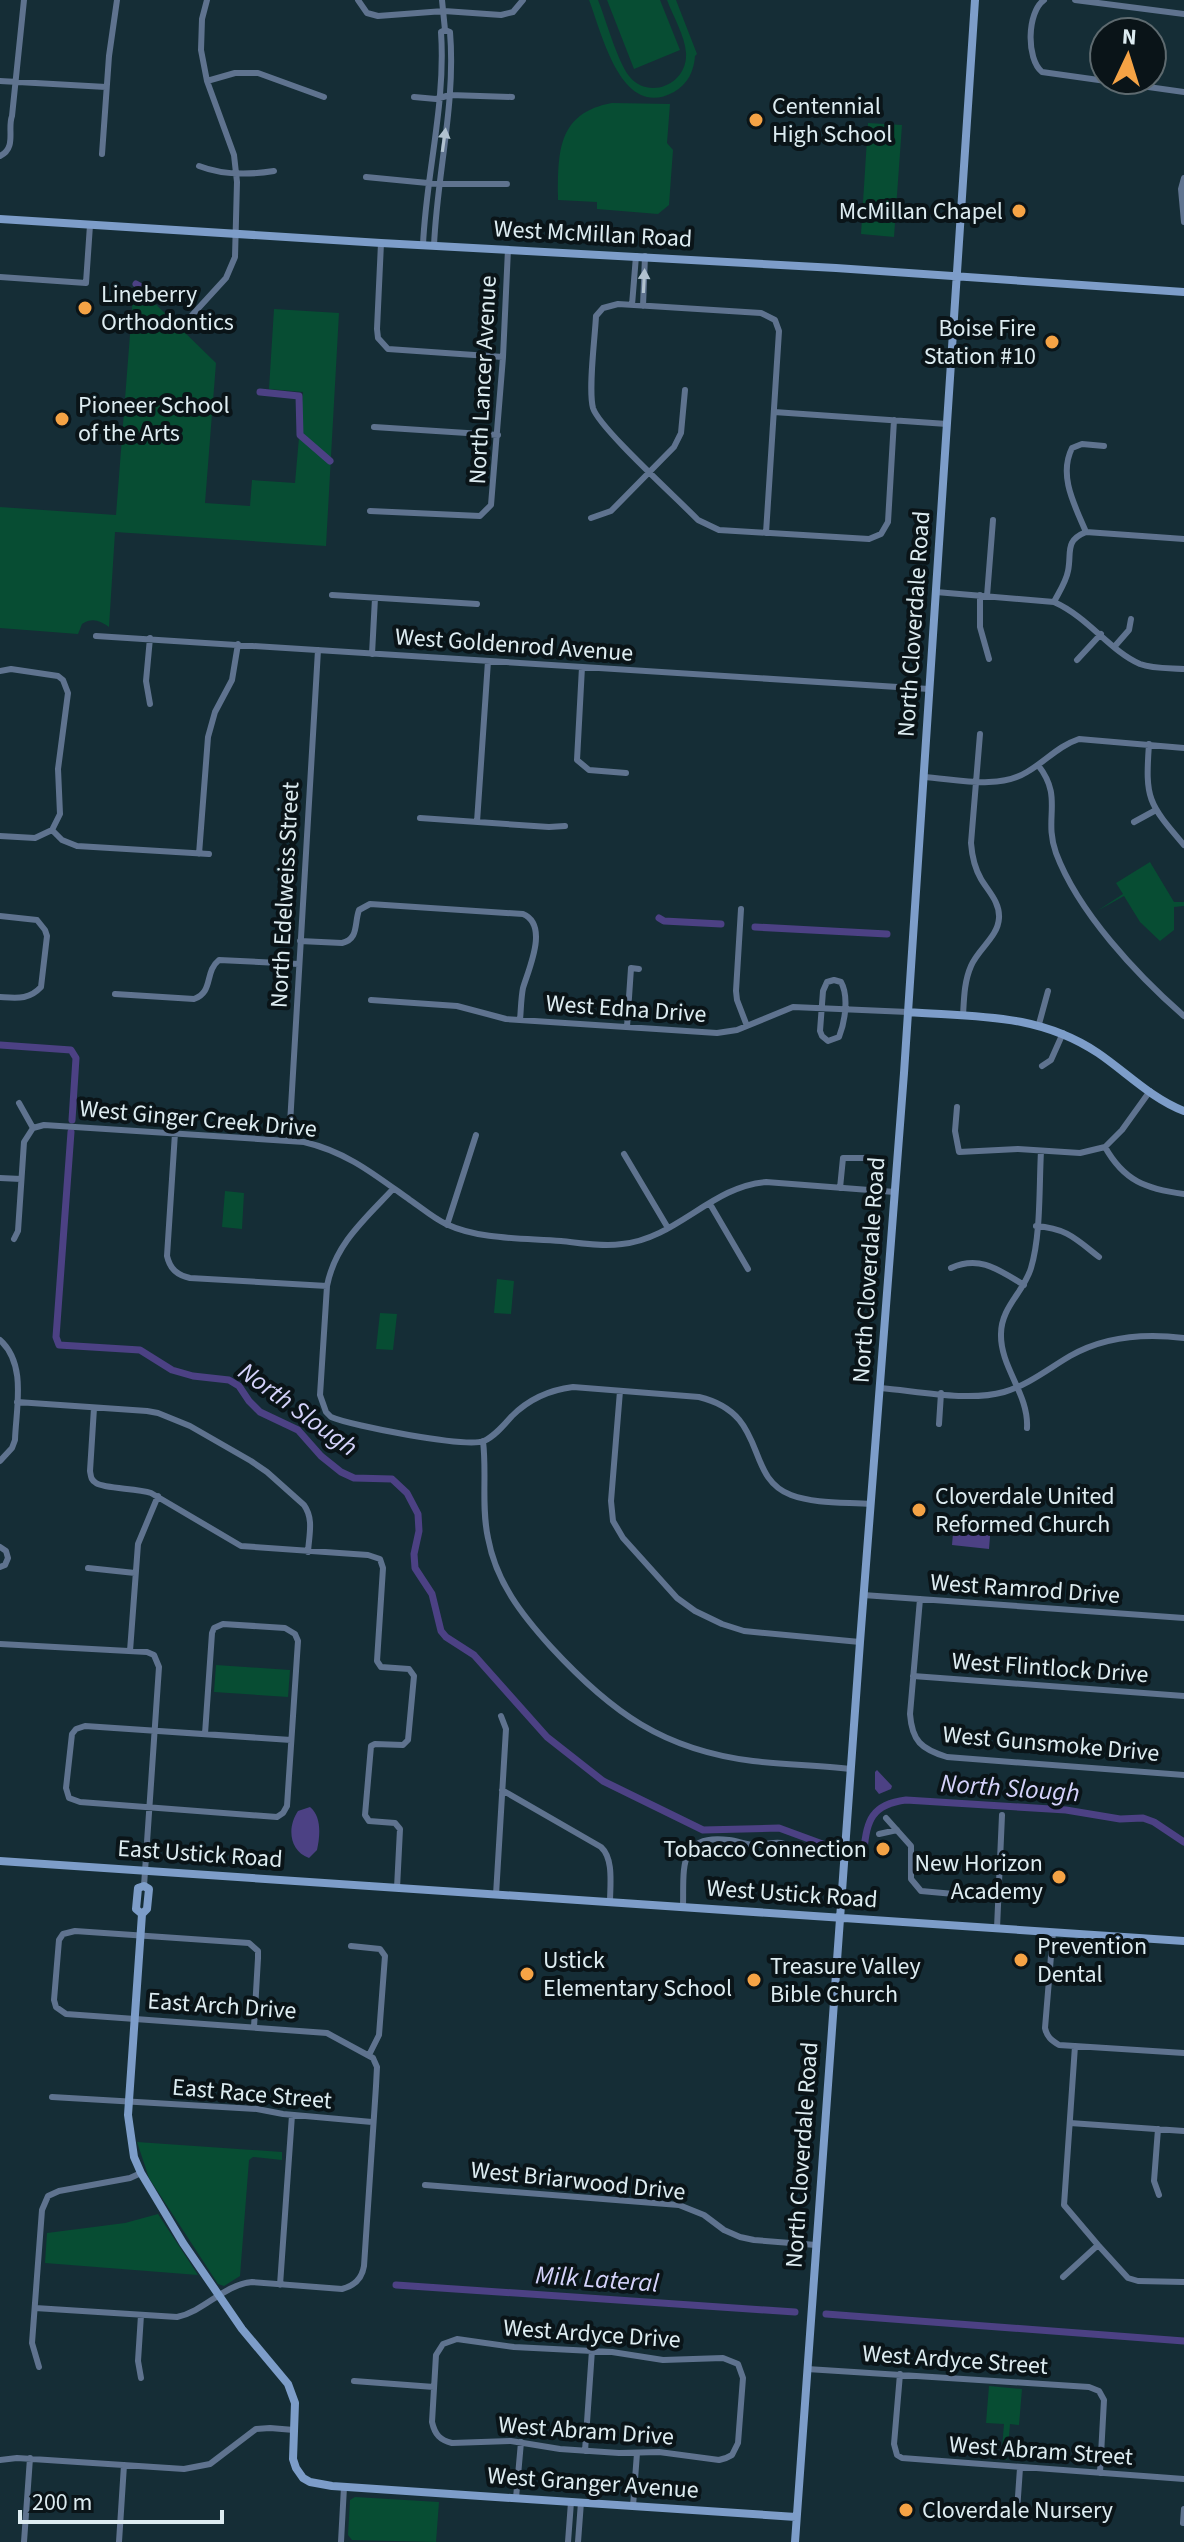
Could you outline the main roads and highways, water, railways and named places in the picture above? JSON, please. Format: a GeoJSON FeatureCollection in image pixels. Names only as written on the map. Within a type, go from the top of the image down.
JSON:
{"type":"FeatureCollection","features":[{"type":"Feature","properties":{"kind":"main road","name":"North Cloverdale Road"},"geometry":{"type":"LineString","coordinates":[[795,2542],[908,1012],[975,0]]}},
{"type":"Feature","properties":{"kind":"main road","name":"West McMillan Road"},"geometry":{"type":"LineString","coordinates":[[0,219],[640,256],[1184,292]]}},
{"type":"Feature","properties":{"kind":"main road"},"geometry":{"type":"LineString","coordinates":[[908,1012],[1039,1024],[1097,1052],[1150,1091],[1184,1111]]}},
{"type":"Feature","properties":{"kind":"main road","name":"East Ustick Road"},"geometry":{"type":"LineString","coordinates":[[0,1861],[397,1888]]}},
{"type":"Feature","properties":{"kind":"main road","name":"West Granger Avenue"},"geometry":{"type":"LineString","coordinates":[[144,1886],[138,1888],[136,1909],[142,1914],[129,2102],[129,2130],[134,2157],[163,2213],[242,2329],[288,2384],[295,2403],[293,2459],[303,2478],[318,2485],[796,2517]]}},
{"type":"Feature","properties":{"kind":"main road","name":"West Ustick Road"},"geometry":{"type":"LineString","coordinates":[[397,1888],[1184,1941]]}},
{"type":"Feature","properties":{"kind":"waterway"},"geometry":{"type":"LineString","coordinates":[[136,284],[145,289]]}},
{"type":"Feature","properties":{"kind":"waterway"},"geometry":{"type":"LineString","coordinates":[[260,392],[299,396],[300,435],[330,461]]}},
{"type":"Feature","properties":{"kind":"waterway"},"geometry":{"type":"LineString","coordinates":[[659,918],[664,921],[721,924]]}},
{"type":"Feature","properties":{"kind":"waterway"},"geometry":{"type":"LineString","coordinates":[[755,927],[887,934]]}},
{"type":"Feature","properties":{"kind":"waterway","name":"North Slough"},"geometry":{"type":"LineString","coordinates":[[0,1045],[71,1050],[76,1058],[72,1120]]}},
{"type":"Feature","properties":{"kind":"waterway","name":"North Slough"},"geometry":{"type":"LineString","coordinates":[[71,1132],[56,1337],[59,1345],[140,1350],[172,1370],[229,1380],[239,1386],[260,1412],[298,1430],[321,1456],[341,1472],[354,1478],[392,1479],[407,1493],[418,1514],[415,1568],[432,1594],[441,1631],[474,1655],[547,1737],[603,1781],[703,1830],[779,1828],[828,1846]]}},
{"type":"Feature","properties":{"kind":"waterway","name":"North Slough"},"geometry":{"type":"LineString","coordinates":[[858,1851],[864,1851],[869,1823],[878,1810],[906,1800],[1066,1810],[1120,1819],[1143,1818],[1184,1842]]}},
{"type":"Feature","properties":{"kind":"waterway","name":"Milk Lateral"},"geometry":{"type":"LineString","coordinates":[[396,2285],[795,2312]]}},
{"type":"Feature","properties":{"kind":"waterway","name":"Milk Lateral"},"geometry":{"type":"LineString","coordinates":[[826,2314],[1184,2341]]}},
{"type":"Feature","properties":{"kind":"place","name":"Centennial High School"},"geometry":{"type":"Point","coordinates":[756,120]}},
{"type":"Feature","properties":{"kind":"place","name":"McMillan Chapel"},"geometry":{"type":"Point","coordinates":[1019,211]}},
{"type":"Feature","properties":{"kind":"place","name":"Lineberry Orthodontics"},"geometry":{"type":"Point","coordinates":[85,308]}},
{"type":"Feature","properties":{"kind":"place","name":"Boise Fire Station #10"},"geometry":{"type":"Point","coordinates":[1052,342]}},
{"type":"Feature","properties":{"kind":"place","name":"Pioneer School of the Arts"},"geometry":{"type":"Point","coordinates":[62,419]}},
{"type":"Feature","properties":{"kind":"place","name":"Cloverdale United Reformed Church"},"geometry":{"type":"Point","coordinates":[919,1510]}},
{"type":"Feature","properties":{"kind":"place","name":"Tobacco Connection"},"geometry":{"type":"Point","coordinates":[883,1849]}},
{"type":"Feature","properties":{"kind":"place","name":"New Horizon Academy"},"geometry":{"type":"Point","coordinates":[1059,1877]}},
{"type":"Feature","properties":{"kind":"place","name":"Prevention Dental"},"geometry":{"type":"Point","coordinates":[1021,1960]}},
{"type":"Feature","properties":{"kind":"place","name":"Ustick Elementary School"},"geometry":{"type":"Point","coordinates":[527,1974]}},
{"type":"Feature","properties":{"kind":"place","name":"Treasure Valley Bible Church"},"geometry":{"type":"Point","coordinates":[754,1980]}},
{"type":"Feature","properties":{"kind":"place","name":"Cloverdale Nursery"},"geometry":{"type":"Point","coordinates":[906,2510]}}]}
